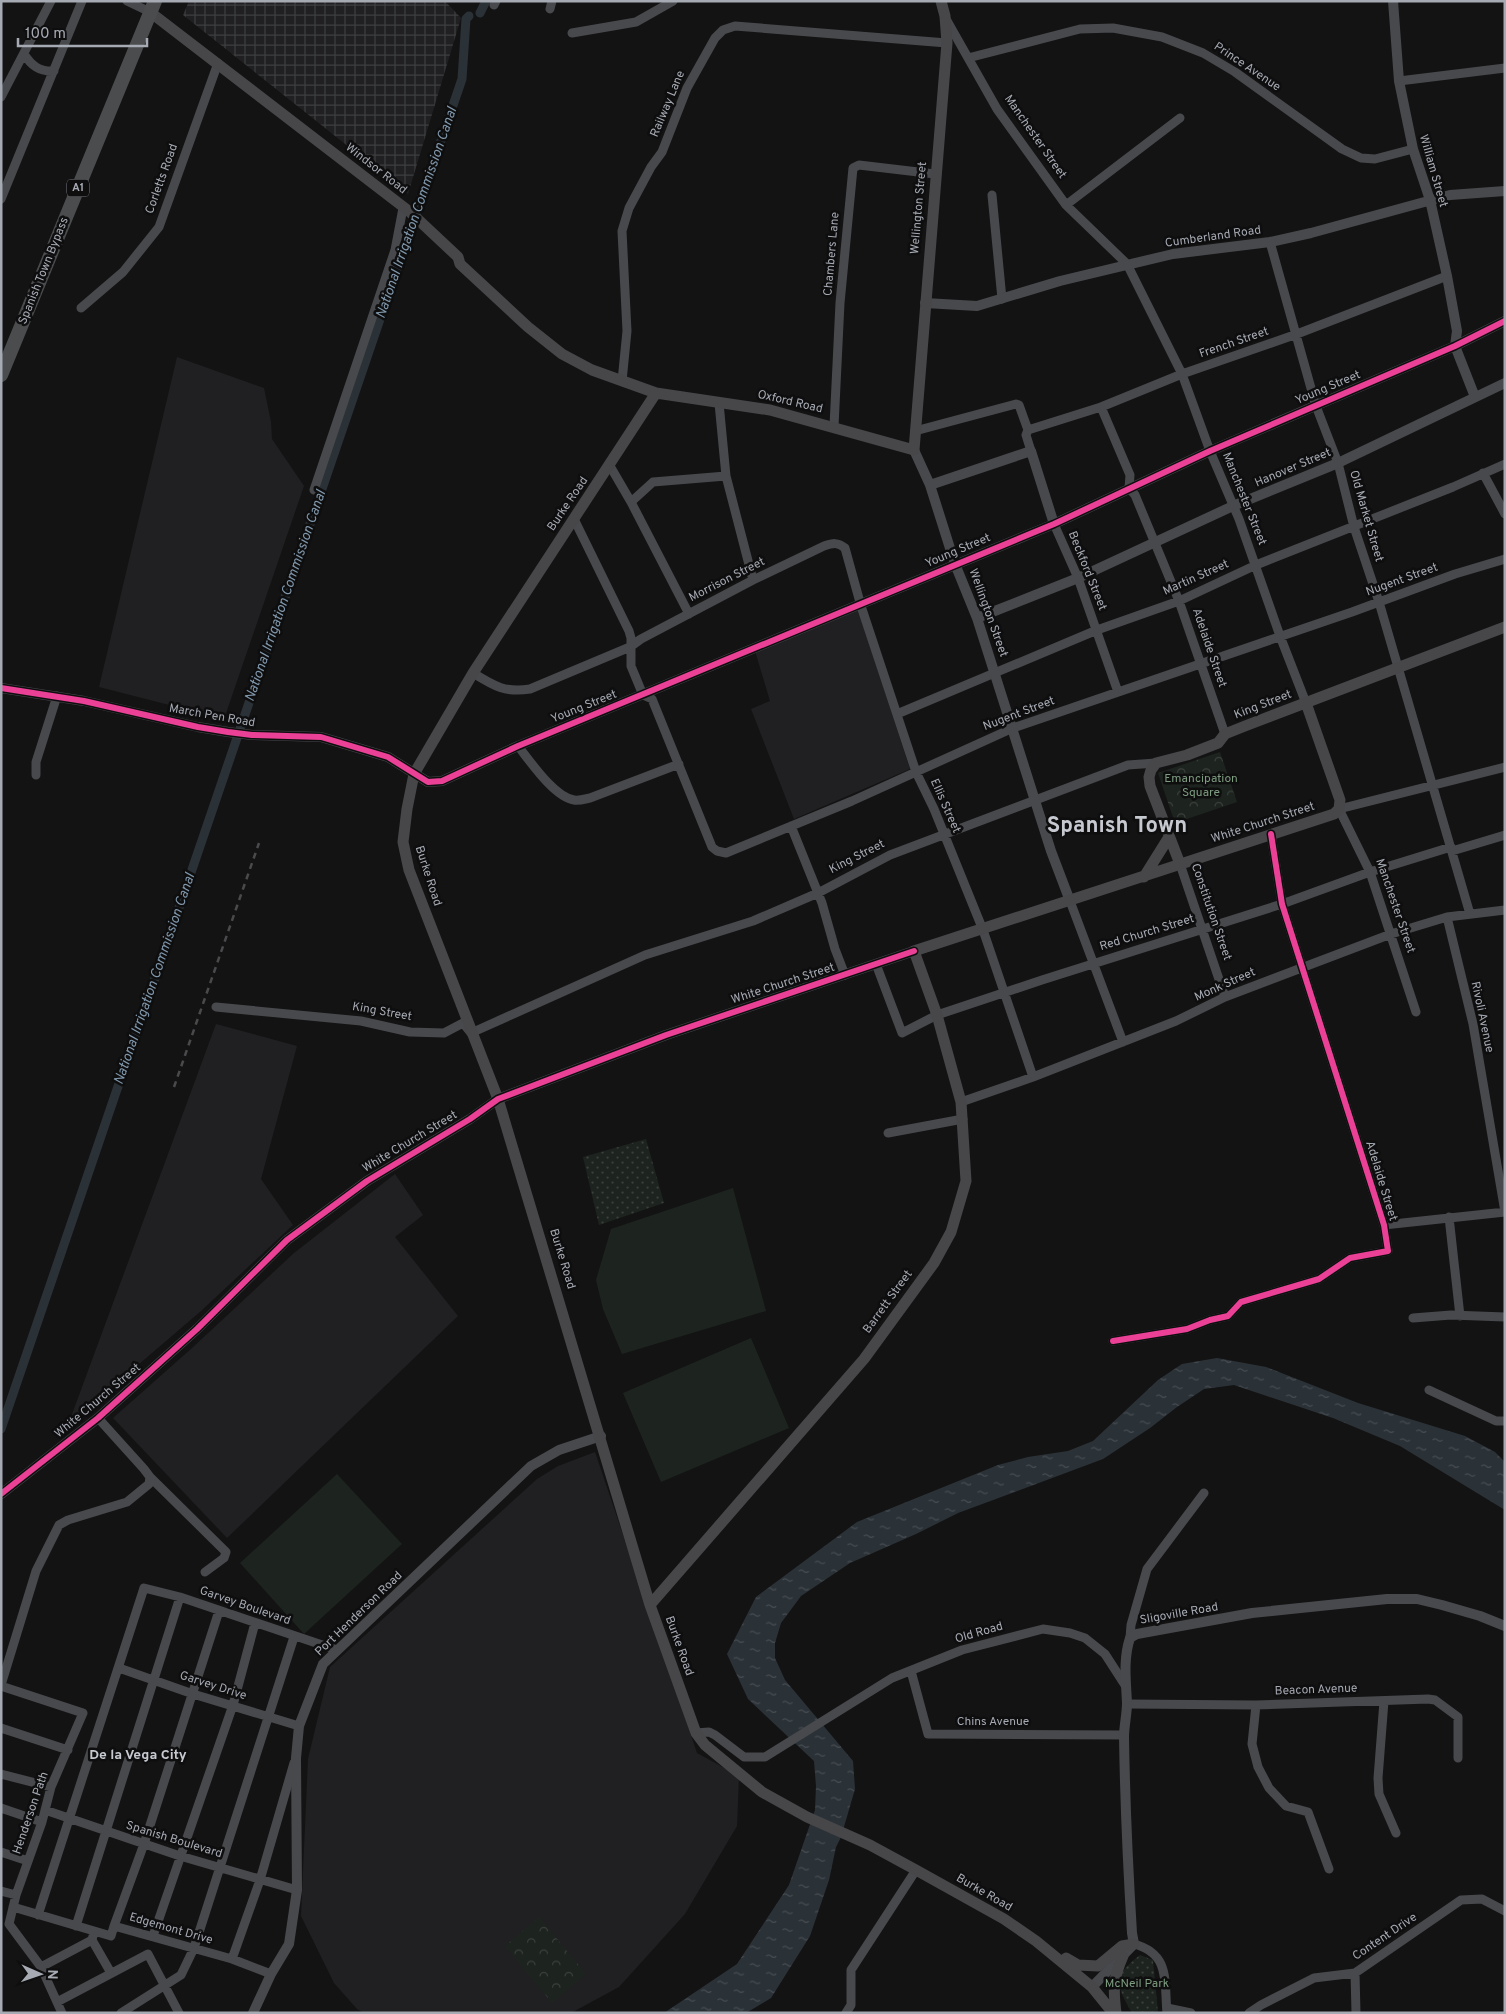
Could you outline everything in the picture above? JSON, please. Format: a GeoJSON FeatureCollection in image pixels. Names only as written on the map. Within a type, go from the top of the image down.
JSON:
{"type":"FeatureCollection","features":[{"type":"Feature","properties":{"kind":"main road","name":"Wellington Street"},"geometry":{"type":"LineString","coordinates":[[914,450],[947,43],[945,16],[941,1]]}},
{"type":"Feature","properties":{"kind":"main road","name":"Windsor Road"},"geometry":{"type":"LineString","coordinates":[[152,7],[218,63],[406,210],[458,257],[460,264],[534,332],[569,358],[592,370],[656,393]]}},
{"type":"Feature","properties":{"kind":"main road","name":"Spanish Town Bypass"},"geometry":{"type":"LineString","coordinates":[[1,375],[152,7]]}},
{"type":"Feature","properties":{"kind":"main road","name":"Oxford Road"},"geometry":{"type":"LineString","coordinates":[[656,393],[770,410],[834,426],[914,450]]}},
{"type":"Feature","properties":{"kind":"main road","name":"Burke Road"},"geometry":{"type":"LineString","coordinates":[[656,393],[473,673],[414,774],[403,842],[409,870],[498,1099],[601,1436],[650,1605],[696,1733],[705,1745],[762,1792],[807,1817],[870,1845],[916,1870],[1004,1920],[1036,1941],[1092,1986],[1114,2013]]}},
{"type":"Feature","properties":{"kind":"main road","name":"King Street"},"geometry":{"type":"LineString","coordinates":[[1156,763],[1218,743],[1225,734],[1505,627]]}},
{"type":"Feature","properties":{"kind":"main road","name":"Manchester Street"},"geometry":{"type":"LineString","coordinates":[[1306,703],[1340,800],[1339,809]]}},
{"type":"Feature","properties":{"kind":"main road","name":"Constitution Street"},"geometry":{"type":"LineString","coordinates":[[1156,763],[1150,770],[1150,786],[1180,864]]}},
{"type":"Feature","properties":{"kind":"main road","name":"White Church Street"},"geometry":{"type":"LineString","coordinates":[[914,951],[1334,814],[1339,809]]}},
{"type":"Feature","properties":{"kind":"main road"},"geometry":{"type":"LineString","coordinates":[[1144,877],[1169,837]]}},
{"type":"Feature","properties":{"kind":"main road","name":"Barrett Street"},"geometry":{"type":"LineString","coordinates":[[650,1605],[864,1359],[934,1262],[951,1232],[963,1197],[966,1181],[961,1102],[937,1015],[914,951]]}},
{"type":"Feature","properties":{"kind":"main road"},"geometry":{"type":"LineString","coordinates":[[1036,1941],[1078,1966],[1085,1967],[1098,1966],[1122,1946],[1134,1944]]}},
{"type":"Feature","properties":{"kind":"main road"},"geometry":{"type":"LineString","coordinates":[[1114,2013],[1113,1986],[1115,1975],[1123,1956]]}},
{"type":"Feature","properties":{"kind":"street"},"geometry":{"type":"LineString","coordinates":[[1,97],[51,1]]}},
{"type":"Feature","properties":{"kind":"street"},"geometry":{"type":"LineString","coordinates":[[1,199],[82,1]]}},
{"type":"Feature","properties":{"kind":"street"},"geometry":{"type":"LineString","coordinates":[[127,1],[152,7]]}},
{"type":"Feature","properties":{"kind":"street"},"geometry":{"type":"LineString","coordinates":[[572,33],[636,22],[673,1]]}},
{"type":"Feature","properties":{"kind":"street","name":"William Street"},"geometry":{"type":"LineString","coordinates":[[1393,1],[1399,81],[1413,149],[1430,200],[1447,276],[1457,331],[1455,346]]}},
{"type":"Feature","properties":{"kind":"street","name":"Manchester Street"},"geometry":{"type":"LineString","coordinates":[[945,16],[997,109],[1066,204],[1127,264],[1182,374],[1210,451],[1234,506],[1306,703]]}},
{"type":"Feature","properties":{"kind":"street","name":"Railway Lane"},"geometry":{"type":"LineString","coordinates":[[622,381],[627,331],[622,231],[629,208],[651,167],[662,152],[687,88],[719,34],[723,30],[735,26],[947,43]]}},
{"type":"Feature","properties":{"kind":"street","name":"Prince Avenue"},"geometry":{"type":"LineString","coordinates":[[968,58],[1080,29],[1113,28],[1162,37],[1203,53],[1235,72],[1342,150],[1361,158],[1375,158],[1413,149]]}},
{"type":"Feature","properties":{"kind":"street"},"geometry":{"type":"LineString","coordinates":[[24,54],[31,65],[39,69],[54,71]]}},
{"type":"Feature","properties":{"kind":"street","name":"Corletts Road"},"geometry":{"type":"LineString","coordinates":[[81,308],[123,272],[159,226],[218,63]]}},
{"type":"Feature","properties":{"kind":"street"},"geometry":{"type":"LineString","coordinates":[[1399,81],[1505,68]]}},
{"type":"Feature","properties":{"kind":"street"},"geometry":{"type":"LineString","coordinates":[[1066,204],[1180,118]]}},
{"type":"Feature","properties":{"kind":"street","name":"Chambers Lane"},"geometry":{"type":"LineString","coordinates":[[834,426],[840,303],[853,168],[859,165],[935,174]]}},
{"type":"Feature","properties":{"kind":"street","name":"Cumberland Road"},"geometry":{"type":"LineString","coordinates":[[925,303],[977,306],[1060,281],[1127,264],[1173,254],[1270,242],[1311,233],[1450,195],[1505,191]]}},
{"type":"Feature","properties":{"kind":"street"},"geometry":{"type":"LineString","coordinates":[[992,195],[1002,299]]}},
{"type":"Feature","properties":{"kind":"street"},"geometry":{"type":"LineString","coordinates":[[314,490],[395,250],[406,210]]}},
{"type":"Feature","properties":{"kind":"street","name":"Old Market Street"},"geometry":{"type":"LineString","coordinates":[[1270,242],[1316,406],[1338,463],[1354,527],[1379,602],[1470,914]]}},
{"type":"Feature","properties":{"kind":"street","name":"French Street"},"geometry":{"type":"LineString","coordinates":[[1028,430],[1101,406],[1182,374],[1297,334],[1447,276]]}},
{"type":"Feature","properties":{"kind":"street","name":"Young Street"},"geometry":{"type":"LineString","coordinates":[[414,774],[428,782],[442,781],[518,746],[861,606],[955,564],[1054,524],[1210,451],[1455,346],[1505,321]]}},
{"type":"Feature","properties":{"kind":"street"},"geometry":{"type":"LineString","coordinates":[[1455,346],[1475,397]]}},
{"type":"Feature","properties":{"kind":"street","name":"Hanover Street"},"geometry":{"type":"LineString","coordinates":[[977,618],[1078,578],[1234,506],[1338,463],[1505,383]]}},
{"type":"Feature","properties":{"kind":"street"},"geometry":{"type":"LineString","coordinates":[[719,403],[726,476],[752,580]]}},
{"type":"Feature","properties":{"kind":"street","name":"Beckford Street"},"geometry":{"type":"LineString","coordinates":[[915,431],[1014,404],[1019,406],[1028,430],[1026,435],[1054,524],[1078,578],[1118,692]]}},
{"type":"Feature","properties":{"kind":"street","name":"Adelaide Street"},"geometry":{"type":"LineString","coordinates":[[1101,406],[1130,475],[1129,488],[1135,495],[1156,541],[1179,601],[1225,734]]}},
{"type":"Feature","properties":{"kind":"street","name":"Wellington Street"},"geometry":{"type":"LineString","coordinates":[[914,450],[930,485],[955,564],[977,618],[1035,800],[1070,901],[1123,1042]]}},
{"type":"Feature","properties":{"kind":"street"},"geometry":{"type":"LineString","coordinates":[[930,485],[1031,450]]}},
{"type":"Feature","properties":{"kind":"street","name":"Martin Street"},"geometry":{"type":"LineString","coordinates":[[897,714],[1097,630],[1179,601],[1256,565],[1354,527],[1505,464]]}},
{"type":"Feature","properties":{"kind":"street"},"geometry":{"type":"LineString","coordinates":[[610,466],[631,502],[689,614]]}},
{"type":"Feature","properties":{"kind":"street"},"geometry":{"type":"LineString","coordinates":[[1483,473],[1505,514]]}},
{"type":"Feature","properties":{"kind":"street"},"geometry":{"type":"LineString","coordinates":[[631,502],[653,482],[726,476]]}},
{"type":"Feature","properties":{"kind":"street"},"geometry":{"type":"LineString","coordinates":[[574,519],[629,631],[631,638],[631,666],[640,683],[643,695]]}},
{"type":"Feature","properties":{"kind":"street","name":"Morrison Street"},"geometry":{"type":"LineString","coordinates":[[473,673],[496,687],[516,691],[530,689],[630,648],[641,640],[752,580],[824,546],[832,543],[840,544]]}},
{"type":"Feature","properties":{"kind":"street","name":"Ellis Street"},"geometry":{"type":"LineString","coordinates":[[840,544],[845,548],[861,606],[916,772],[983,930],[1033,1077]]}},
{"type":"Feature","properties":{"kind":"street","name":"Nugent Street"},"geometry":{"type":"LineString","coordinates":[[643,695],[652,699],[712,847],[717,851],[726,853],[916,772],[1013,728],[1505,559]]}},
{"type":"Feature","properties":{"kind":"street","name":"March Pen Road"},"geometry":{"type":"LineString","coordinates":[[1,688],[57,696],[252,736],[321,737],[388,757],[414,774]]}},
{"type":"Feature","properties":{"kind":"street"},"geometry":{"type":"LineString","coordinates":[[36,775],[36,762],[57,696]]}},
{"type":"Feature","properties":{"kind":"street"},"geometry":{"type":"LineString","coordinates":[[518,746],[552,786],[564,796],[575,800],[590,798],[679,764]]}},
{"type":"Feature","properties":{"kind":"street","name":"King Street"},"geometry":{"type":"LineString","coordinates":[[216,1007],[361,1022],[410,1032],[444,1033],[463,1023],[471,1033],[645,955],[753,920],[818,892],[890,855],[1128,765],[1156,763]]}},
{"type":"Feature","properties":{"kind":"street","name":"White Church Street"},"geometry":{"type":"LineString","coordinates":[[1339,809],[1505,767]]}},
{"type":"Feature","properties":{"kind":"street","name":"Manchester Street"},"geometry":{"type":"LineString","coordinates":[[1339,809],[1370,872],[1416,1012]]}},
{"type":"Feature","properties":{"kind":"street"},"geometry":{"type":"LineString","coordinates":[[791,826],[818,892],[845,975]]}},
{"type":"Feature","properties":{"kind":"street","name":"Adelaide Street"},"geometry":{"type":"LineString","coordinates":[[1113,1341],[1187,1329],[1210,1320],[1228,1316],[1241,1302],[1319,1279],[1350,1258],[1388,1251],[1384,1225],[1282,904],[1271,834]]}},
{"type":"Feature","properties":{"kind":"street","name":"Red Church Street"},"geometry":{"type":"LineString","coordinates":[[876,964],[902,1033],[937,1015],[1093,963],[1282,904],[1370,872],[1505,835]]}},
{"type":"Feature","properties":{"kind":"street","name":"Constitution Street"},"geometry":{"type":"LineString","coordinates":[[1180,864],[1224,997]]}},
{"type":"Feature","properties":{"kind":"street","name":"Monk Street"},"geometry":{"type":"LineString","coordinates":[[961,1102],[1033,1077],[1123,1042],[1176,1021],[1224,997],[1391,934],[1447,917],[1505,910]]}},
{"type":"Feature","properties":{"kind":"street","name":"Rivoli Avenue"},"geometry":{"type":"LineString","coordinates":[[1447,917],[1472,1024],[1505,1212]]}},
{"type":"Feature","properties":{"kind":"street","name":"White Church Street"},"geometry":{"type":"LineString","coordinates":[[1,1494],[98,1418],[197,1329],[287,1240],[367,1181],[470,1119],[498,1099],[666,1035],[914,951]]}},
{"type":"Feature","properties":{"kind":"street"},"geometry":{"type":"LineString","coordinates":[[888,1133],[963,1119]]}},
{"type":"Feature","properties":{"kind":"street"},"geometry":{"type":"LineString","coordinates":[[1384,1225],[1505,1212]]}},
{"type":"Feature","properties":{"kind":"street"},"geometry":{"type":"LineString","coordinates":[[1449,1217],[1460,1316]]}},
{"type":"Feature","properties":{"kind":"street"},"geometry":{"type":"LineString","coordinates":[[1413,1318],[1451,1315],[1505,1317]]}},
{"type":"Feature","properties":{"kind":"street"},"geometry":{"type":"LineString","coordinates":[[1429,1390],[1496,1421],[1505,1421]]}},
{"type":"Feature","properties":{"kind":"street"},"geometry":{"type":"LineString","coordinates":[[98,1418],[150,1477],[226,1552],[224,1558],[205,1572]]}},
{"type":"Feature","properties":{"kind":"street","name":"Port Henderson Road"},"geometry":{"type":"LineString","coordinates":[[253,2013],[271,1974],[289,1944],[297,1890],[296,1758],[299,1726],[323,1664],[531,1466],[559,1450],[601,1436]]}},
{"type":"Feature","properties":{"kind":"street"},"geometry":{"type":"LineString","coordinates":[[1,1685],[36,1571],[59,1525],[68,1520],[128,1502],[149,1484],[150,1477]]}},
{"type":"Feature","properties":{"kind":"street"},"geometry":{"type":"LineString","coordinates":[[1130,1638],[1131,1625],[1147,1570],[1204,1493]]}},
{"type":"Feature","properties":{"kind":"street","name":"Garvey Boulevard"},"geometry":{"type":"LineString","coordinates":[[119,1668],[144,1588],[180,1597],[337,1650]]}},
{"type":"Feature","properties":{"kind":"street"},"geometry":{"type":"LineString","coordinates":[[76,1926],[180,1597]]}},
{"type":"Feature","properties":{"kind":"street","name":"Sligoville Road"},"geometry":{"type":"LineString","coordinates":[[1134,1944],[1127,1850],[1124,1735],[1127,1704],[1127,1646],[1130,1638],[1137,1634],[1252,1613],[1387,1599],[1417,1600],[1442,1605],[1480,1616],[1505,1626]]}},
{"type":"Feature","properties":{"kind":"street"},"geometry":{"type":"LineString","coordinates":[[114,1926],[144,1844],[219,1611]]}},
{"type":"Feature","properties":{"kind":"street"},"geometry":{"type":"LineString","coordinates":[[153,1936],[233,1706],[255,1623]]}},
{"type":"Feature","properties":{"kind":"street","name":"Old Road"},"geometry":{"type":"LineString","coordinates":[[696,1733],[709,1732],[744,1757],[765,1757],[892,1678],[962,1650],[1043,1629],[1070,1633],[1085,1638],[1106,1654],[1126,1685]]}},
{"type":"Feature","properties":{"kind":"street"},"geometry":{"type":"LineString","coordinates":[[121,2013],[181,1975],[194,1948],[294,1637]]}},
{"type":"Feature","properties":{"kind":"street"},"geometry":{"type":"LineString","coordinates":[[38,1915],[119,1668]]}},
{"type":"Feature","properties":{"kind":"street","name":"Garvey Drive"},"geometry":{"type":"LineString","coordinates":[[119,1668],[193,1694],[299,1726]]}},
{"type":"Feature","properties":{"kind":"street","name":"Chins Avenue"},"geometry":{"type":"LineString","coordinates":[[911,1671],[928,1734],[1124,1735]]}},
{"type":"Feature","properties":{"kind":"street","name":"Henderson Path"},"geometry":{"type":"LineString","coordinates":[[1,1685],[83,1713],[51,1787],[42,1822],[13,1907],[5,1923]]}},
{"type":"Feature","properties":{"kind":"street"},"geometry":{"type":"LineString","coordinates":[[1384,1700],[1379,1794],[1396,1833]]}},
{"type":"Feature","properties":{"kind":"street","name":"Beacon Avenue"},"geometry":{"type":"LineString","coordinates":[[1127,1704],[1256,1705],[1435,1700],[1445,1710],[1452,1712],[1458,1717],[1458,1758]]}},
{"type":"Feature","properties":{"kind":"street"},"geometry":{"type":"LineString","coordinates":[[1256,1705],[1252,1744],[1258,1767],[1269,1788],[1286,1806],[1308,1812],[1329,1869]]}},
{"type":"Feature","properties":{"kind":"street"},"geometry":{"type":"LineString","coordinates":[[1,1728],[68,1750]]}},
{"type":"Feature","properties":{"kind":"street"},"geometry":{"type":"LineString","coordinates":[[232,1959],[260,1880],[296,1758]]}},
{"type":"Feature","properties":{"kind":"street"},"geometry":{"type":"LineString","coordinates":[[1,1774],[51,1787]]}},
{"type":"Feature","properties":{"kind":"street"},"geometry":{"type":"LineString","coordinates":[[1,1808],[42,1822]]}},
{"type":"Feature","properties":{"kind":"street","name":"Spanish Boulevard"},"geometry":{"type":"LineString","coordinates":[[45,1810],[180,1856],[297,1890]]}},
{"type":"Feature","properties":{"kind":"street"},"geometry":{"type":"LineString","coordinates":[[1,1852],[28,1861]]}},
{"type":"Feature","properties":{"kind":"street"},"geometry":{"type":"LineString","coordinates":[[846,2013],[851,2005],[851,1970],[916,1870]]}},
{"type":"Feature","properties":{"kind":"street"},"geometry":{"type":"LineString","coordinates":[[1,1891],[16,1895]]}},
{"type":"Feature","properties":{"kind":"street","name":"Content Drive"},"geometry":{"type":"LineString","coordinates":[[1250,2013],[1261,2009],[1314,1978],[1355,1973],[1461,1900],[1482,1899],[1505,1911]]}},
{"type":"Feature","properties":{"kind":"street","name":"Edgemont Drive"},"geometry":{"type":"LineString","coordinates":[[13,1907],[76,1926],[93,1936],[112,1936],[114,1926],[232,1959],[271,1974]]}},
{"type":"Feature","properties":{"kind":"street"},"geometry":{"type":"LineString","coordinates":[[5,1923],[41,1966],[62,2013]]}},
{"type":"Feature","properties":{"kind":"street"},"geometry":{"type":"LineString","coordinates":[[41,1966],[93,1936],[111,1973]]}},
{"type":"Feature","properties":{"kind":"street"},"geometry":{"type":"LineString","coordinates":[[1092,1986],[1134,1944],[1145,1947],[1154,1953],[1162,1965],[1167,2010],[1191,2013]]}},
{"type":"Feature","properties":{"kind":"street"},"geometry":{"type":"LineString","coordinates":[[57,2002],[148,1954],[180,2013]]}},
{"type":"Feature","properties":{"kind":"street"},"geometry":{"type":"LineString","coordinates":[[1355,1973],[1356,2013]]}},
{"type":"Feature","properties":{"kind":"shaded area"},"geometry":{"type":"Polygon","coordinates":[[[189,1],[445,1],[461,18],[408,194],[183,15],[189,1]]]}},
{"type":"Feature","properties":{"kind":"shaded area"},"geometry":{"type":"Polygon","coordinates":[[[177,357],[264,388],[271,422],[272,439],[304,486],[224,719],[99,687],[177,357]]]}},
{"type":"Feature","properties":{"kind":"shaded area"},"geometry":{"type":"Polygon","coordinates":[[[858,609],[910,769],[794,819],[751,709],[770,701],[755,651],[858,609]]]}},
{"type":"Feature","properties":{"kind":"shaded area"},"geometry":{"type":"Polygon","coordinates":[[[216,1024],[297,1046],[261,1179],[293,1225],[201,1311],[68,1425],[216,1024]]]}},
{"type":"Feature","properties":{"kind":"shaded area"},"geometry":{"type":"Polygon","coordinates":[[[395,1174],[423,1215],[395,1237],[458,1316],[227,1538],[113,1418],[294,1253],[395,1174]]]}},
{"type":"Feature","properties":{"kind":"shaded area"},"geometry":{"type":"Polygon","coordinates":[[[595,1452],[697,1753],[739,1776],[737,1826],[685,1914],[619,1987],[571,2013],[364,2013],[357,2009],[334,1983],[301,1916],[308,1759],[330,1667],[537,1479],[558,1466],[595,1452]]]}},
{"type":"Feature","properties":{"kind":"green space","name":"Emancipation Square"},"geometry":{"type":"Polygon","coordinates":[[[1220,752],[1237,802],[1175,823],[1158,773],[1220,752]]]}},
{"type":"Feature","properties":{"kind":"green space"},"geometry":{"type":"Polygon","coordinates":[[[646,1139],[664,1203],[599,1225],[583,1157],[646,1139]]]}},
{"type":"Feature","properties":{"kind":"green space"},"geometry":{"type":"Polygon","coordinates":[[[733,1188],[766,1311],[622,1354],[603,1309],[596,1280],[611,1229],[733,1188]]]}},
{"type":"Feature","properties":{"kind":"green space"},"geometry":{"type":"Polygon","coordinates":[[[751,1338],[789,1428],[661,1482],[623,1393],[751,1338]]]}},
{"type":"Feature","properties":{"kind":"green space"},"geometry":{"type":"Polygon","coordinates":[[[337,1474],[402,1544],[304,1634],[240,1563],[337,1474]]]}},
{"type":"Feature","properties":{"kind":"green space"},"geometry":{"type":"Polygon","coordinates":[[[539,1917],[586,1974],[552,2003],[505,1946],[539,1917]]]}},
{"type":"Feature","properties":{"kind":"green space","name":"McNeil Park"},"geometry":{"type":"Polygon","coordinates":[[[1140,1955],[1153,1960],[1158,2013],[1132,2013],[1120,1988],[1121,1975],[1131,1962],[1140,1955]]]}},
{"type":"Feature","properties":{"kind":"water"},"geometry":{"type":"Polygon","coordinates":[[[1217,1358],[1266,1367],[1358,1403],[1465,1436],[1495,1452],[1505,1462],[1505,1510],[1400,1446],[1333,1418],[1234,1385],[1204,1389],[1103,1459],[958,1513],[850,1563],[801,1596],[781,1623],[775,1643],[775,1658],[785,1680],[853,1761],[855,1789],[841,1837],[836,1847],[829,1880],[810,1936],[771,1998],[746,2013],[664,2013],[737,1964],[789,1885],[815,1810],[814,1761],[748,1699],[727,1654],[756,1597],[857,1522],[998,1465],[1028,1457],[1068,1451],[1093,1441],[1158,1380],[1182,1364],[1217,1358]]]}},
{"type":"Feature","properties":{"kind":"waterway","name":"National Irrigation Commission Canal"},"geometry":{"type":"LineString","coordinates":[[480,13],[486,1]]}},
{"type":"Feature","properties":{"kind":"waterway","name":"National Irrigation Commission Canal"},"geometry":{"type":"LineString","coordinates":[[1,1429],[462,79],[466,19],[469,16]]}},
{"type":"Feature","properties":{"kind":"railway"},"geometry":{"type":"LineString","coordinates":[[174,1087],[259,843]]}},
{"type":"Feature","properties":{"kind":"cycle path"},"geometry":{"type":"LineString","coordinates":[[1,688],[84,701],[228,732],[252,735],[321,737],[388,757],[428,782],[442,781],[518,746],[1054,524],[1210,451],[1455,346],[1505,321]]}},
{"type":"Feature","properties":{"kind":"cycle path"},"geometry":{"type":"LineString","coordinates":[[1113,1341],[1187,1329],[1210,1320],[1228,1316],[1241,1302],[1319,1279],[1350,1258],[1388,1251],[1384,1225],[1282,904],[1271,834]]}},
{"type":"Feature","properties":{"kind":"cycle path"},"geometry":{"type":"LineString","coordinates":[[1,1494],[98,1418],[197,1329],[287,1240],[367,1181],[470,1119],[498,1099],[666,1035],[914,951]]}},
{"type":"Feature","properties":{"kind":"district","name":"Spanish Town"},"geometry":{"type":"Point","coordinates":[1117,826]}},
{"type":"Feature","properties":{"kind":"district","name":"De la Vega City"},"geometry":{"type":"Point","coordinates":[138,1755]}}]}
